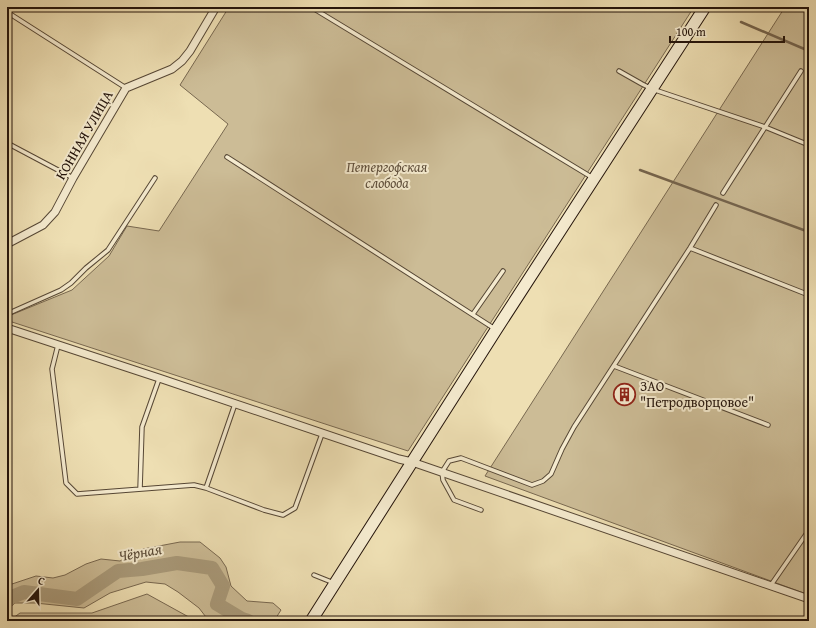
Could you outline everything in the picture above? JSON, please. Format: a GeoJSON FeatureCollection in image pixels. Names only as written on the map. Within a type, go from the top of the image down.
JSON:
{"type":"FeatureCollection","features":[{"type":"Feature","properties":{"kind":"street","name":"КОННАЯ УЛИЦА"},"geometry":{"type":"LineString","coordinates":[[7,244],[43,225],[55,212],[73,178],[126,88],[172,69],[182,61],[190,51],[213,8]]}},
{"type":"Feature","properties":{"kind":"street"},"geometry":{"type":"LineString","coordinates":[[311,621],[496,330],[703,10]]}},
{"type":"Feature","properties":{"kind":"street"},"geometry":{"type":"LineString","coordinates":[[7,328],[442,472],[809,599]]}},
{"type":"Feature","properties":{"kind":"lane"},"geometry":{"type":"LineString","coordinates":[[311,7],[594,178]]}},
{"type":"Feature","properties":{"kind":"lane"},"geometry":{"type":"LineString","coordinates":[[690,7],[703,10]]}},
{"type":"Feature","properties":{"kind":"lane"},"geometry":{"type":"LineString","coordinates":[[7,12],[126,88]]}},
{"type":"Feature","properties":{"kind":"lane"},"geometry":{"type":"LineString","coordinates":[[620,71],[652,89],[765,128],[809,145]]}},
{"type":"Feature","properties":{"kind":"lane"},"geometry":{"type":"LineString","coordinates":[[723,193],[801,71]]}},
{"type":"Feature","properties":{"kind":"lane"},"geometry":{"type":"LineString","coordinates":[[7,143],[73,178]]}},
{"type":"Feature","properties":{"kind":"lane"},"geometry":{"type":"LineString","coordinates":[[227,157],[496,330]]}},
{"type":"Feature","properties":{"kind":"lane"},"geometry":{"type":"LineString","coordinates":[[7,314],[71,284],[86,268],[108,250],[155,178]]}},
{"type":"Feature","properties":{"kind":"lane"},"geometry":{"type":"LineString","coordinates":[[481,510],[454,500],[443,480],[442,472],[449,461],[461,458],[532,485],[543,481],[551,474],[574,427],[690,248],[716,205]]}},
{"type":"Feature","properties":{"kind":"lane"},"geometry":{"type":"LineString","coordinates":[[690,248],[809,295]]}},
{"type":"Feature","properties":{"kind":"lane"},"geometry":{"type":"LineString","coordinates":[[473,314],[503,271]]}},
{"type":"Feature","properties":{"kind":"lane"},"geometry":{"type":"LineString","coordinates":[[58,345],[52,369],[66,483],[77,494],[194,485],[206,488],[264,510],[283,515],[294,508],[322,432]]}},
{"type":"Feature","properties":{"kind":"lane"},"geometry":{"type":"LineString","coordinates":[[614,366],[768,425]]}},
{"type":"Feature","properties":{"kind":"lane"},"geometry":{"type":"LineString","coordinates":[[140,489],[142,427],[159,378]]}},
{"type":"Feature","properties":{"kind":"lane"},"geometry":{"type":"LineString","coordinates":[[206,488],[235,403]]}},
{"type":"Feature","properties":{"kind":"lane"},"geometry":{"type":"LineString","coordinates":[[770,586],[809,530]]}},
{"type":"Feature","properties":{"kind":"lane"},"geometry":{"type":"LineString","coordinates":[[314,575],[335,583]]}},
{"type":"Feature","properties":{"kind":"green space","name":"Петергофская слобода"},"geometry":{"type":"Polygon","coordinates":[[[229,7],[694,7],[408,451],[9,321],[11,315],[72,290],[109,256],[127,226],[159,231],[228,124],[180,85],[229,7]]]}},
{"type":"Feature","properties":{"kind":"green space"},"geometry":{"type":"Polygon","coordinates":[[[785,7],[809,7],[809,595],[485,476],[785,7]]]}},
{"type":"Feature","properties":{"kind":"green space"},"geometry":{"type":"Polygon","coordinates":[[[180,542],[200,542],[220,558],[226,567],[231,586],[247,601],[273,603],[281,610],[274,621],[209,621],[199,608],[178,592],[165,584],[146,582],[110,593],[84,608],[35,603],[15,603],[7,610],[7,587],[9,585],[36,576],[53,578],[65,575],[86,564],[101,559],[120,561],[143,549],[180,542]]]}},
{"type":"Feature","properties":{"kind":"green space"},"geometry":{"type":"Polygon","coordinates":[[[147,594],[196,621],[9,621],[20,613],[92,613],[147,594]]]}},
{"type":"Feature","properties":{"kind":"waterway"},"geometry":{"type":"LineString","coordinates":[[741,22],[809,51]]}},
{"type":"Feature","properties":{"kind":"waterway"},"geometry":{"type":"LineString","coordinates":[[640,170],[809,232]]}},
{"type":"Feature","properties":{"kind":"waterway","name":"Чёрная"},"geometry":{"type":"LineString","coordinates":[[7,599],[24,592],[77,599],[118,571],[142,569],[177,563],[212,568],[223,586],[217,604],[248,621]]}},
{"type":"Feature","properties":{"kind":"place","name":"ЗАО \"Петродворцовое\""},"geometry":{"type":"Point","coordinates":[625,394]}}]}
